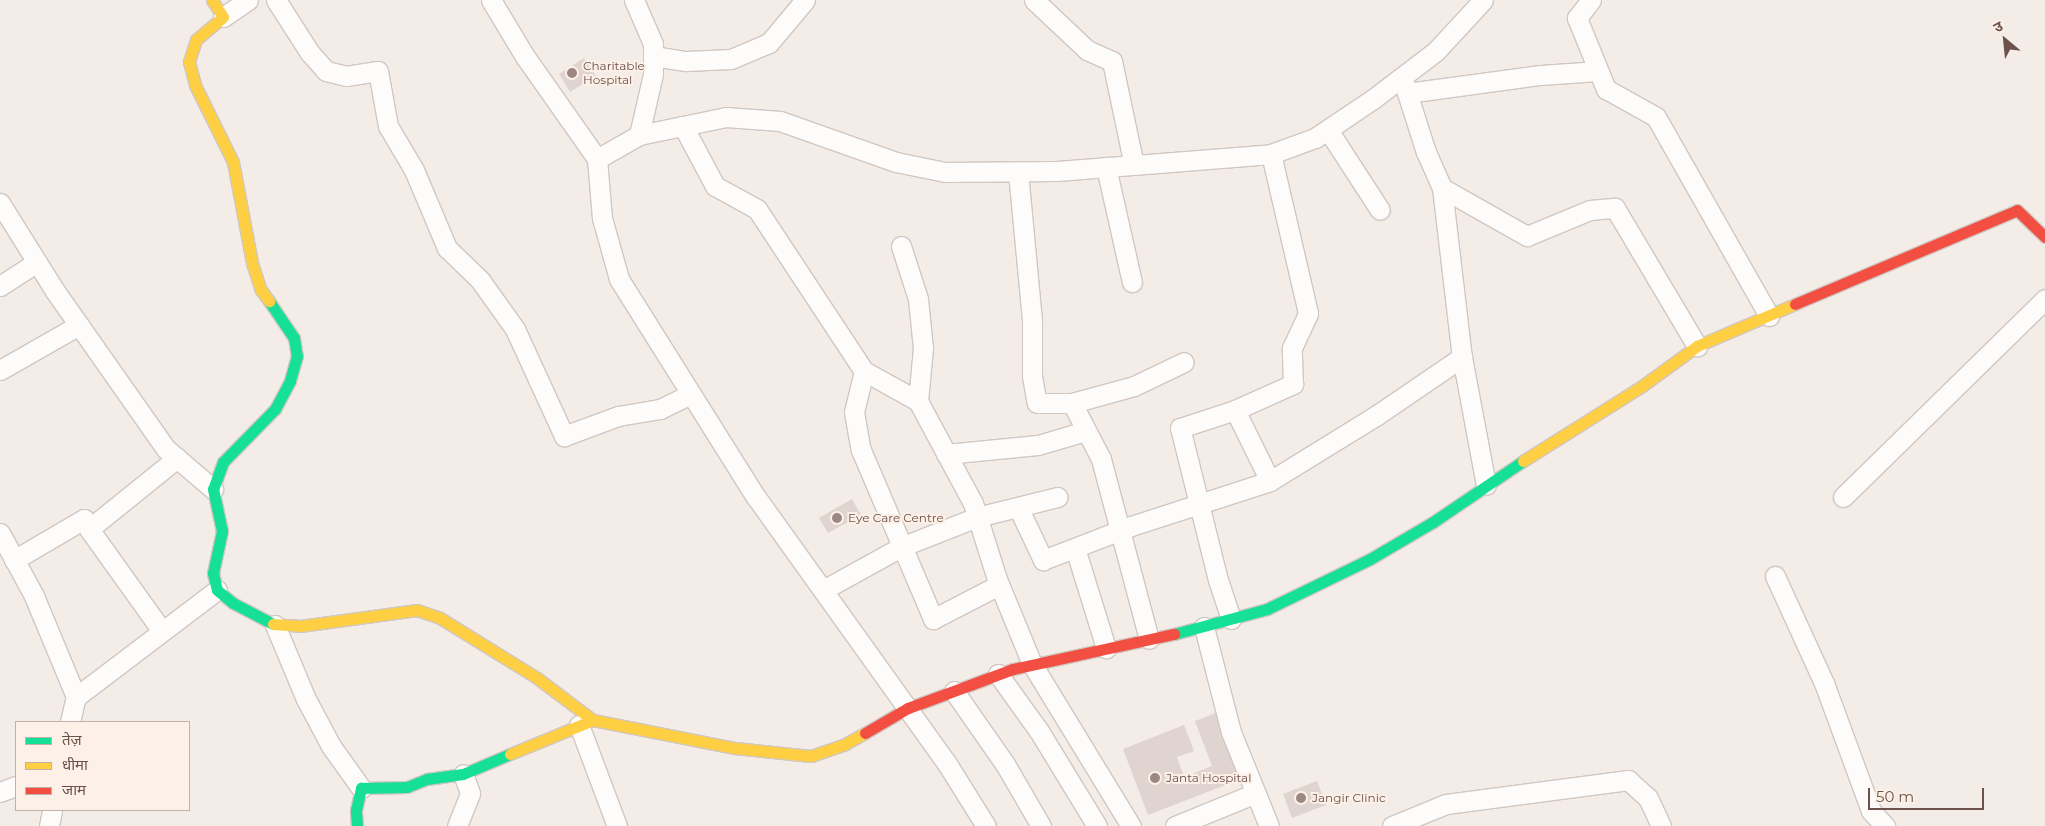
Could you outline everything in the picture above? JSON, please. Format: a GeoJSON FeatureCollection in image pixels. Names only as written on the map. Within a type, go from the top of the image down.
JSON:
{"type":"FeatureCollection","features":[{"type":"Feature","properties":{"kind":"street"},"geometry":{"type":"LineString","coordinates":[[212,0],[223,16]]}},
{"type":"Feature","properties":{"kind":"street"},"geometry":{"type":"LineString","coordinates":[[248,0],[223,16],[196,40],[189,62],[195,85],[233,162],[252,263],[261,290],[294,338],[297,356],[290,381],[275,409],[223,462],[213,489],[222,531],[219,554],[213,573],[216,590],[233,603],[274,625],[300,626],[417,610],[440,618],[537,678],[586,722],[617,826]]}},
{"type":"Feature","properties":{"kind":"street"},"geometry":{"type":"LineString","coordinates":[[276,0],[310,53],[326,71],[346,76],[378,71],[388,126],[414,170],[447,248],[480,280],[515,329],[564,436],[618,416],[660,409],[689,395]]}},
{"type":"Feature","properties":{"kind":"street"},"geometry":{"type":"LineString","coordinates":[[491,0],[524,55],[597,159],[602,218],[619,280],[689,395],[756,496],[908,708],[986,826]]}},
{"type":"Feature","properties":{"kind":"street"},"geometry":{"type":"LineString","coordinates":[[634,0],[652,44],[653,56],[653,74],[638,135]]}},
{"type":"Feature","properties":{"kind":"street"},"geometry":{"type":"LineString","coordinates":[[653,56],[686,61],[731,59],[769,43],[805,0]]}},
{"type":"Feature","properties":{"kind":"street"},"geometry":{"type":"LineString","coordinates":[[1034,0],[1087,50],[1112,61],[1134,165]]}},
{"type":"Feature","properties":{"kind":"street"},"geometry":{"type":"LineString","coordinates":[[597,159],[638,135],[726,117],[780,121],[896,162],[945,172],[1018,172],[1271,154],[1315,138],[1404,85],[1483,0]]}},
{"type":"Feature","properties":{"kind":"street"},"geometry":{"type":"LineString","coordinates":[[1590,0],[1577,18],[1606,89],[1656,117],[1769,316]]}},
{"type":"Feature","properties":{"kind":"street"},"geometry":{"type":"LineString","coordinates":[[1404,85],[1598,71]]}},
{"type":"Feature","properties":{"kind":"street"},"geometry":{"type":"LineString","coordinates":[[1404,85],[1442,188],[1462,357],[1486,485]]}},
{"type":"Feature","properties":{"kind":"street"},"geometry":{"type":"LineString","coordinates":[[683,126],[715,186],[757,209],[864,371],[918,401],[977,517],[999,585],[1032,664],[1131,826]]}},
{"type":"Feature","properties":{"kind":"street"},"geometry":{"type":"LineString","coordinates":[[1328,130],[1380,210]]}},
{"type":"Feature","properties":{"kind":"street"},"geometry":{"type":"LineString","coordinates":[[1232,620],[1198,505],[1180,428],[1235,410],[1293,384],[1292,348],[1308,314],[1271,154]]}},
{"type":"Feature","properties":{"kind":"street"},"geometry":{"type":"LineString","coordinates":[[1106,167],[1132,282]]}},
{"type":"Feature","properties":{"kind":"street"},"geometry":{"type":"LineString","coordinates":[[1018,172],[1032,321],[1032,376],[1037,403],[1072,403],[1134,386],[1184,362]]}},
{"type":"Feature","properties":{"kind":"street"},"geometry":{"type":"LineString","coordinates":[[1442,188],[1527,236],[1590,210],[1616,208],[1697,346]]}},
{"type":"Feature","properties":{"kind":"street"},"geometry":{"type":"LineString","coordinates":[[0,204],[79,325],[166,448],[213,489]]}},
{"type":"Feature","properties":{"kind":"street"},"geometry":{"type":"LineString","coordinates":[[361,788],[408,787],[427,779],[463,774],[586,722],[735,748],[811,756],[845,744],[908,708],[998,674],[1032,664],[1204,627],[1267,609],[1370,559],[1433,522],[1486,485],[1642,386],[1697,346],[2017,210],[2045,237]]}},
{"type":"Feature","properties":{"kind":"street"},"geometry":{"type":"LineString","coordinates":[[901,246],[918,299],[923,348],[918,401]]}},
{"type":"Feature","properties":{"kind":"street"},"geometry":{"type":"LineString","coordinates":[[0,286],[37,262]]}},
{"type":"Feature","properties":{"kind":"street"},"geometry":{"type":"LineString","coordinates":[[1843,497],[2045,299]]}},
{"type":"Feature","properties":{"kind":"street"},"geometry":{"type":"LineString","coordinates":[[0,370],[79,325]]}},
{"type":"Feature","properties":{"kind":"street"},"geometry":{"type":"LineString","coordinates":[[1018,507],[1043,560],[1120,530],[1270,481],[1377,414],[1462,357]]}},
{"type":"Feature","properties":{"kind":"street"},"geometry":{"type":"LineString","coordinates":[[864,371],[854,412],[861,450],[900,547],[932,619],[999,585]]}},
{"type":"Feature","properties":{"kind":"street"},"geometry":{"type":"LineString","coordinates":[[1072,403],[1101,459],[1150,639]]}},
{"type":"Feature","properties":{"kind":"street"},"geometry":{"type":"LineString","coordinates":[[1235,410],[1270,481]]}},
{"type":"Feature","properties":{"kind":"street"},"geometry":{"type":"LineString","coordinates":[[946,454],[1038,445],[1086,431]]}},
{"type":"Feature","properties":{"kind":"street"},"geometry":{"type":"LineString","coordinates":[[90,529],[177,458]]}},
{"type":"Feature","properties":{"kind":"street"},"geometry":{"type":"LineString","coordinates":[[823,590],[900,547],[977,517],[1058,497]]}},
{"type":"Feature","properties":{"kind":"street"},"geometry":{"type":"LineString","coordinates":[[14,560],[84,518],[162,631]]}},
{"type":"Feature","properties":{"kind":"street"},"geometry":{"type":"LineString","coordinates":[[0,533],[34,596],[76,697],[70,721]]}},
{"type":"Feature","properties":{"kind":"street"},"geometry":{"type":"LineString","coordinates":[[1075,548],[1106,648]]}},
{"type":"Feature","properties":{"kind":"street"},"geometry":{"type":"LineString","coordinates":[[1775,576],[1824,683],[1871,812],[1885,826]]}},
{"type":"Feature","properties":{"kind":"street"},"geometry":{"type":"LineString","coordinates":[[76,697],[216,590]]}},
{"type":"Feature","properties":{"kind":"street"},"geometry":{"type":"LineString","coordinates":[[274,625],[323,730],[361,788],[356,810],[357,826]]}},
{"type":"Feature","properties":{"kind":"street"},"geometry":{"type":"LineString","coordinates":[[1204,627],[1231,732],[1269,826]]}},
{"type":"Feature","properties":{"kind":"street"},"geometry":{"type":"LineString","coordinates":[[998,674],[1039,731],[1097,826]]}},
{"type":"Feature","properties":{"kind":"street"},"geometry":{"type":"LineString","coordinates":[[954,691],[1005,764],[1041,826]]}},
{"type":"Feature","properties":{"kind":"street"},"geometry":{"type":"LineString","coordinates":[[457,826],[470,793],[463,774]]}},
{"type":"Feature","properties":{"kind":"street"},"geometry":{"type":"LineString","coordinates":[[1392,826],[1446,804],[1628,780],[1648,798],[1661,826]]}},
{"type":"Feature","properties":{"kind":"street"},"geometry":{"type":"LineString","coordinates":[[0,792],[15,786]]}},
{"type":"Feature","properties":{"kind":"street"},"geometry":{"type":"LineString","coordinates":[[1175,826],[1256,793]]}},
{"type":"Feature","properties":{"kind":"street"},"geometry":{"type":"LineString","coordinates":[[49,826],[52,811]]}},
{"type":"Feature","properties":{"kind":"building"},"geometry":{"type":"Polygon","coordinates":[[[584,58],[596,76],[570,92],[559,74],[584,58]]]}},
{"type":"Feature","properties":{"kind":"building"},"geometry":{"type":"Polygon","coordinates":[[[852,499],[861,515],[828,533],[819,518],[852,499]]]}},
{"type":"Feature","properties":{"kind":"building"},"geometry":{"type":"Polygon","coordinates":[[[1216,713],[1241,779],[1148,815],[1123,749],[1184,725],[1194,751],[1177,757],[1184,777],[1212,766],[1195,721],[1216,713]]]}},
{"type":"Feature","properties":{"kind":"building"},"geometry":{"type":"Polygon","coordinates":[[[1317,781],[1326,805],[1292,818],[1283,794],[1317,781]]]}},
{"type":"Feature","properties":{"kind":"traffic: fast"},"geometry":{"type":"LineString","coordinates":[[269,301],[294,338],[297,356],[290,381],[275,409],[223,462],[213,489],[222,531],[213,573],[217,590],[233,603],[273,624]]}},
{"type":"Feature","properties":{"kind":"traffic: fast"},"geometry":{"type":"LineString","coordinates":[[1174,634],[1267,609],[1370,559],[1433,522],[1523,461]]}},
{"type":"Feature","properties":{"kind":"traffic: fast"},"geometry":{"type":"LineString","coordinates":[[357,826],[356,810],[361,788],[407,787],[427,779],[463,774],[510,754]]}},
{"type":"Feature","properties":{"kind":"traffic: slow"},"geometry":{"type":"LineString","coordinates":[[212,0],[223,17],[196,40],[189,62],[195,85],[233,162],[252,263],[261,290],[269,301]]}},
{"type":"Feature","properties":{"kind":"traffic: slow"},"geometry":{"type":"LineString","coordinates":[[1523,461],[1642,386],[1697,346],[1795,304]]}},
{"type":"Feature","properties":{"kind":"traffic: slow"},"geometry":{"type":"LineString","coordinates":[[273,624],[300,626],[417,610],[440,618],[537,678],[593,720]]}},
{"type":"Feature","properties":{"kind":"traffic: slow"},"geometry":{"type":"LineString","coordinates":[[510,754],[593,720],[735,748],[811,756],[845,744],[865,733]]}},
{"type":"Feature","properties":{"kind":"traffic: jam"},"geometry":{"type":"LineString","coordinates":[[1795,304],[2017,210],[2045,237]]}},
{"type":"Feature","properties":{"kind":"traffic: jam"},"geometry":{"type":"LineString","coordinates":[[865,733],[908,708],[1013,669],[1174,634]]}},
{"type":"Feature","properties":{"kind":"place","name":"Charitable Hospital"},"geometry":{"type":"Point","coordinates":[572,73]}},
{"type":"Feature","properties":{"kind":"place","name":"Eye Care Centre"},"geometry":{"type":"Point","coordinates":[837,518]}},
{"type":"Feature","properties":{"kind":"place","name":"Janta Hospital"},"geometry":{"type":"Point","coordinates":[1155,778]}},
{"type":"Feature","properties":{"kind":"place","name":"Jangir Clinic"},"geometry":{"type":"Point","coordinates":[1301,798]}}]}
